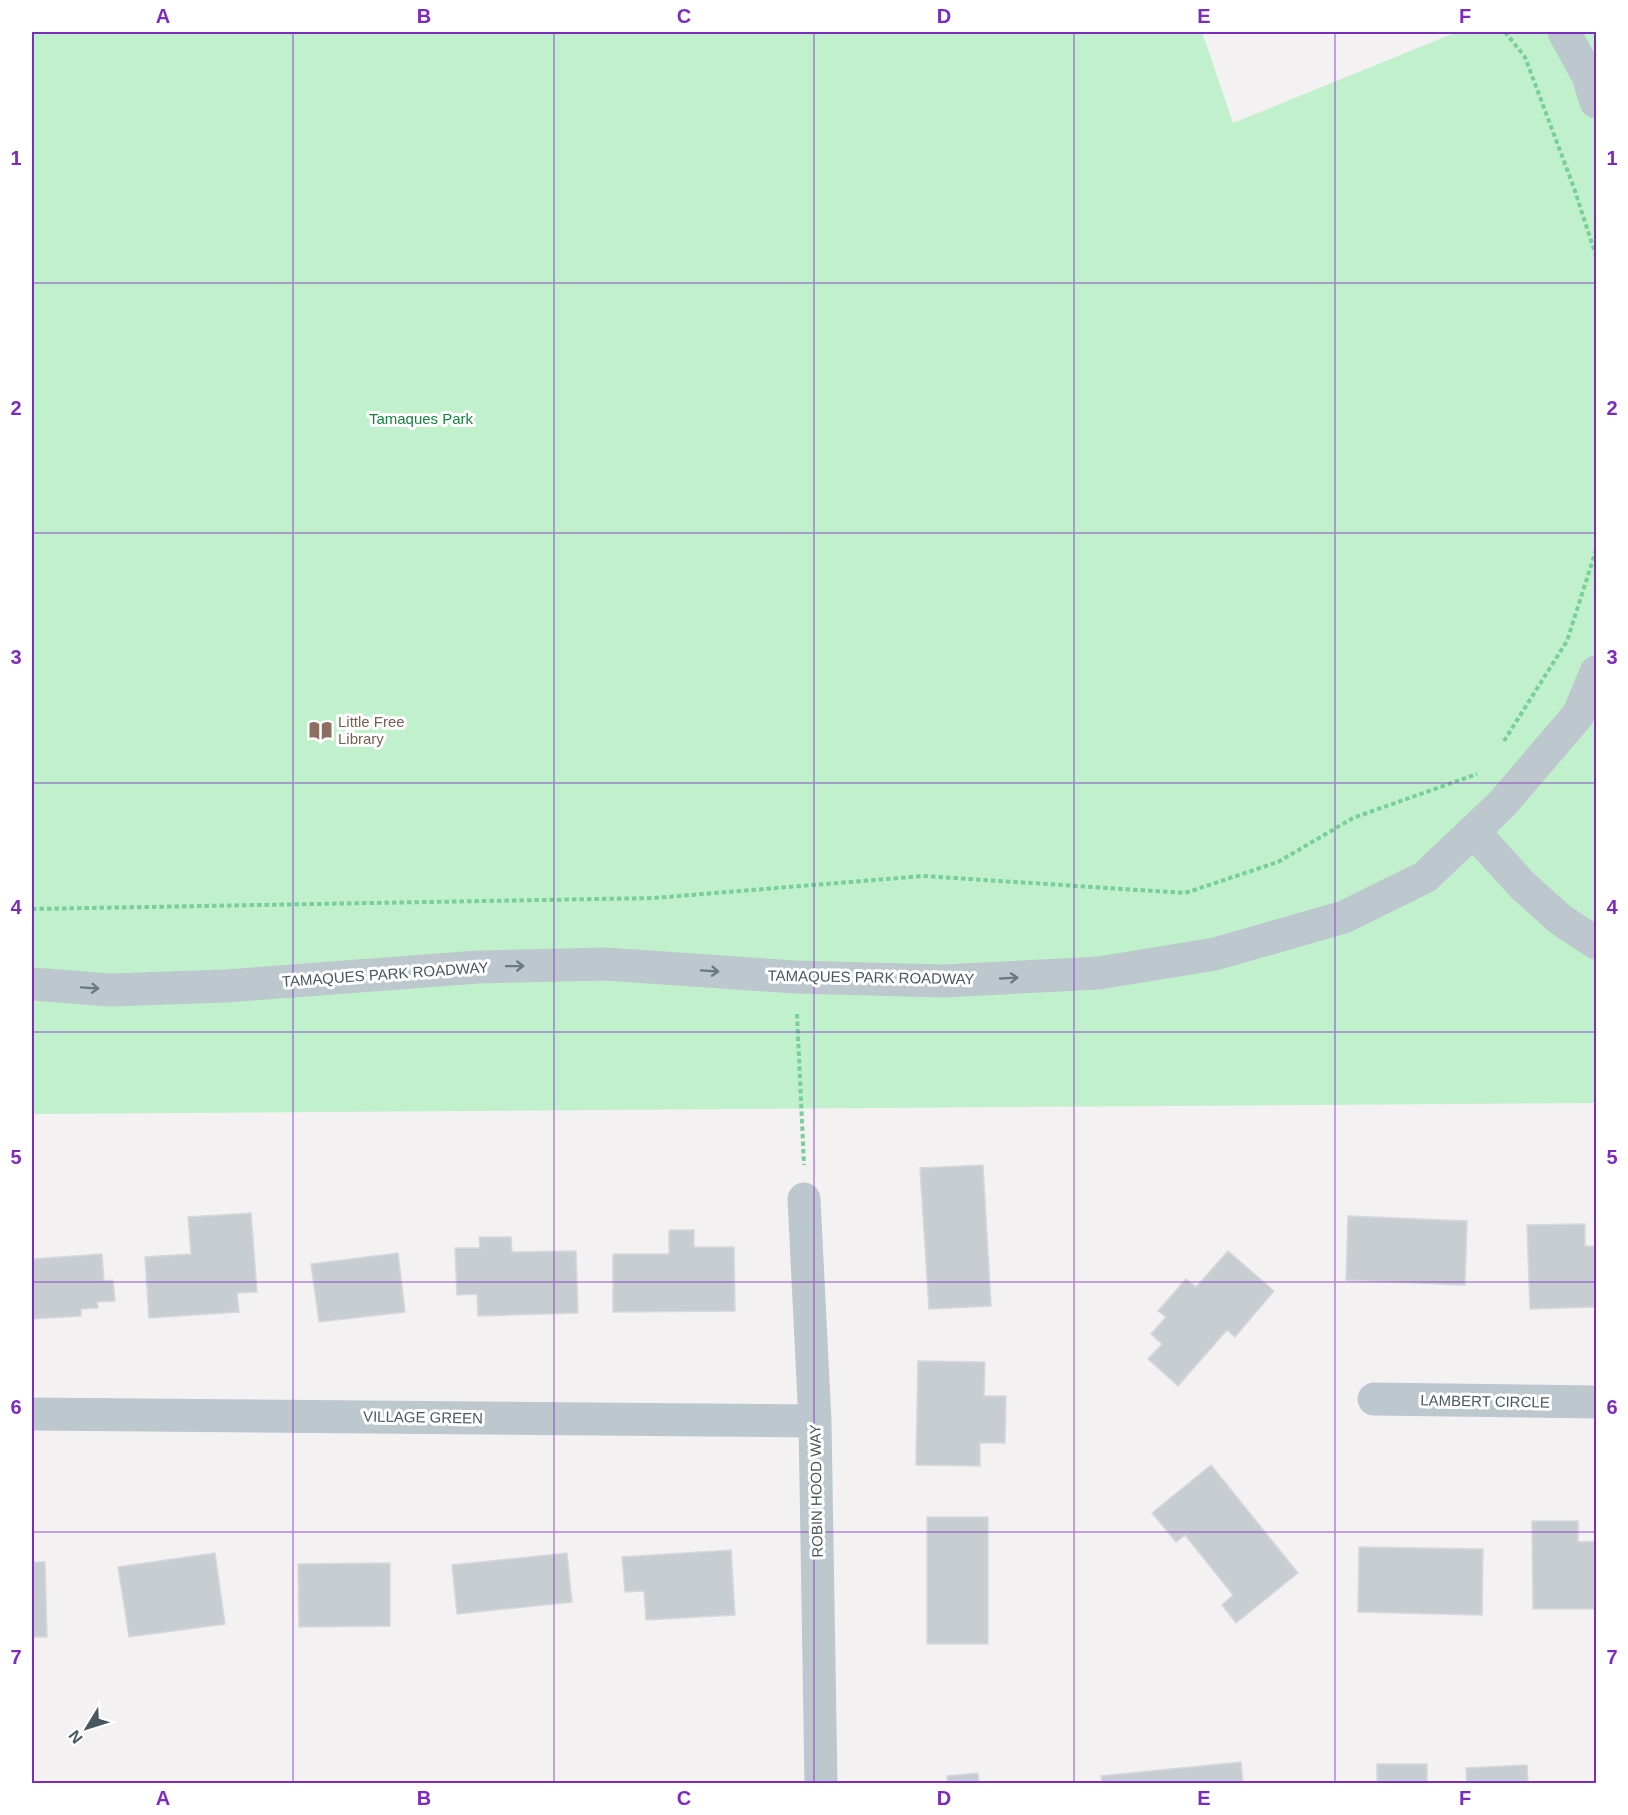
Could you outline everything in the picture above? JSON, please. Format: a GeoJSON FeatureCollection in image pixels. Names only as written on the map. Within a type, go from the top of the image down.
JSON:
{"type":"FeatureCollection","features":[{"type":"Feature","properties":{"kind":"street"},"geometry":{"type":"LineString","coordinates":[[1564,32],[1588,76],[1596,102]]}},
{"type":"Feature","properties":{"kind":"street","name":"TAMAQUES PARK ROADWAY"},"geometry":{"type":"LineString","coordinates":[[32,984],[111,990],[226,986],[478,967],[605,964],[795,977],[944,981],[1087,974],[1215,954],[1344,917],[1425,877],[1502,804],[1578,715],[1596,672]]}},
{"type":"Feature","properties":{"kind":"street"},"geometry":{"type":"LineString","coordinates":[[1473,831],[1522,885],[1561,920],[1596,943]]}},
{"type":"Feature","properties":{"kind":"street","name":"ROBIN HOOD WAY"},"geometry":{"type":"LineString","coordinates":[[804,1199],[815,1421],[821,1784]]}},
{"type":"Feature","properties":{"kind":"street","name":"LAMBERT CIRCLE"},"geometry":{"type":"LineString","coordinates":[[1374,1399],[1596,1402]]}},
{"type":"Feature","properties":{"kind":"street","name":"VILLAGE GREEN"},"geometry":{"type":"LineString","coordinates":[[32,1414],[815,1421]]}},
{"type":"Feature","properties":{"kind":"path"},"geometry":{"type":"LineString","coordinates":[[1505,32],[1525,57],[1574,188],[1596,256]]}},
{"type":"Feature","properties":{"kind":"path"},"geometry":{"type":"LineString","coordinates":[[1504,741],[1567,641],[1596,550]]}},
{"type":"Feature","properties":{"kind":"path"},"geometry":{"type":"LineString","coordinates":[[32,909],[654,898],[923,876],[1185,893],[1278,862],[1353,818],[1485,771]]}},
{"type":"Feature","properties":{"kind":"path"},"geometry":{"type":"LineString","coordinates":[[795,977],[804,1147],[804,1199]]}},
{"type":"Feature","properties":{"kind":"green space","name":"Tamaques Park"},"geometry":{"type":"Polygon","coordinates":[[[32,32],[1202,32],[1233,123],[1457,32],[1596,32],[1596,1103],[32,1114],[32,32]]]}},
{"type":"Feature","properties":{"kind":"building"},"geometry":{"type":"Polygon","coordinates":[[[983,1165],[991,1306],[929,1309],[920,1168],[983,1165]]]}},
{"type":"Feature","properties":{"kind":"building"},"geometry":{"type":"Polygon","coordinates":[[[251,1213],[257,1292],[237,1293],[239,1312],[149,1318],[145,1257],[191,1254],[188,1217],[251,1213]]]}},
{"type":"Feature","properties":{"kind":"building"},"geometry":{"type":"Polygon","coordinates":[[[1348,1216],[1467,1221],[1465,1285],[1346,1280],[1348,1216]]]}},
{"type":"Feature","properties":{"kind":"building"},"geometry":{"type":"Polygon","coordinates":[[[1585,1224],[1585,1246],[1596,1246],[1596,1307],[1530,1309],[1527,1225],[1585,1224]]]}},
{"type":"Feature","properties":{"kind":"building"},"geometry":{"type":"Polygon","coordinates":[[[669,1230],[694,1230],[694,1247],[734,1247],[735,1311],[613,1312],[613,1254],[669,1254],[669,1230]]]}},
{"type":"Feature","properties":{"kind":"building"},"geometry":{"type":"Polygon","coordinates":[[[479,1237],[511,1237],[512,1252],[576,1251],[578,1313],[478,1316],[477,1294],[457,1295],[455,1248],[480,1248],[479,1237]]]}},
{"type":"Feature","properties":{"kind":"building"},"geometry":{"type":"Polygon","coordinates":[[[1228,1251],[1274,1291],[1235,1337],[1227,1330],[1178,1386],[1148,1359],[1162,1344],[1151,1334],[1166,1317],[1158,1311],[1186,1279],[1196,1287],[1228,1251]]]}},
{"type":"Feature","properties":{"kind":"building"},"geometry":{"type":"Polygon","coordinates":[[[398,1253],[405,1312],[319,1322],[311,1264],[398,1253]]]}},
{"type":"Feature","properties":{"kind":"building"},"geometry":{"type":"Polygon","coordinates":[[[102,1254],[104,1281],[113,1280],[115,1301],[97,1302],[98,1308],[81,1309],[81,1316],[32,1319],[32,1259],[102,1254]]]}},
{"type":"Feature","properties":{"kind":"building"},"geometry":{"type":"Polygon","coordinates":[[[918,1361],[985,1362],[984,1396],[1006,1396],[1005,1443],[980,1443],[980,1466],[916,1465],[918,1361]]]}},
{"type":"Feature","properties":{"kind":"building"},"geometry":{"type":"Polygon","coordinates":[[[1211,1465],[1298,1573],[1236,1623],[1222,1605],[1233,1595],[1185,1535],[1176,1542],[1152,1513],[1211,1465]]]}},
{"type":"Feature","properties":{"kind":"building"},"geometry":{"type":"Polygon","coordinates":[[[927,1517],[988,1517],[988,1644],[927,1644],[927,1517]]]}},
{"type":"Feature","properties":{"kind":"building"},"geometry":{"type":"Polygon","coordinates":[[[1532,1521],[1578,1521],[1578,1542],[1596,1541],[1596,1609],[1533,1609],[1532,1521]]]}},
{"type":"Feature","properties":{"kind":"building"},"geometry":{"type":"Polygon","coordinates":[[[1359,1547],[1483,1549],[1482,1615],[1358,1612],[1359,1547]]]}},
{"type":"Feature","properties":{"kind":"building"},"geometry":{"type":"Polygon","coordinates":[[[731,1550],[735,1615],[646,1620],[644,1591],[625,1592],[622,1557],[731,1550]]]}},
{"type":"Feature","properties":{"kind":"building"},"geometry":{"type":"Polygon","coordinates":[[[215,1553],[225,1624],[129,1637],[118,1567],[215,1553]]]}},
{"type":"Feature","properties":{"kind":"building"},"geometry":{"type":"Polygon","coordinates":[[[567,1553],[572,1602],[457,1614],[452,1565],[567,1553]]]}},
{"type":"Feature","properties":{"kind":"building"},"geometry":{"type":"Polygon","coordinates":[[[32,1562],[45,1562],[47,1637],[32,1637],[32,1562]]]}},
{"type":"Feature","properties":{"kind":"building"},"geometry":{"type":"Polygon","coordinates":[[[390,1563],[390,1626],[299,1627],[298,1564],[390,1563]]]}},
{"type":"Feature","properties":{"kind":"building"},"geometry":{"type":"Polygon","coordinates":[[[1241,1762],[1243,1784],[1102,1784],[1101,1776],[1241,1762]]]}},
{"type":"Feature","properties":{"kind":"building"},"geometry":{"type":"Polygon","coordinates":[[[1377,1764],[1427,1764],[1427,1784],[1377,1784],[1377,1764]]]}},
{"type":"Feature","properties":{"kind":"building"},"geometry":{"type":"Polygon","coordinates":[[[1527,1765],[1528,1784],[1467,1784],[1466,1768],[1527,1765]]]}},
{"type":"Feature","properties":{"kind":"building"},"geometry":{"type":"Polygon","coordinates":[[[978,1773],[979,1784],[948,1784],[947,1776],[978,1773]]]}},
{"type":"Feature","properties":{"kind":"place","name":"Little Free Library"},"geometry":{"type":"Point","coordinates":[320,730]}}]}
